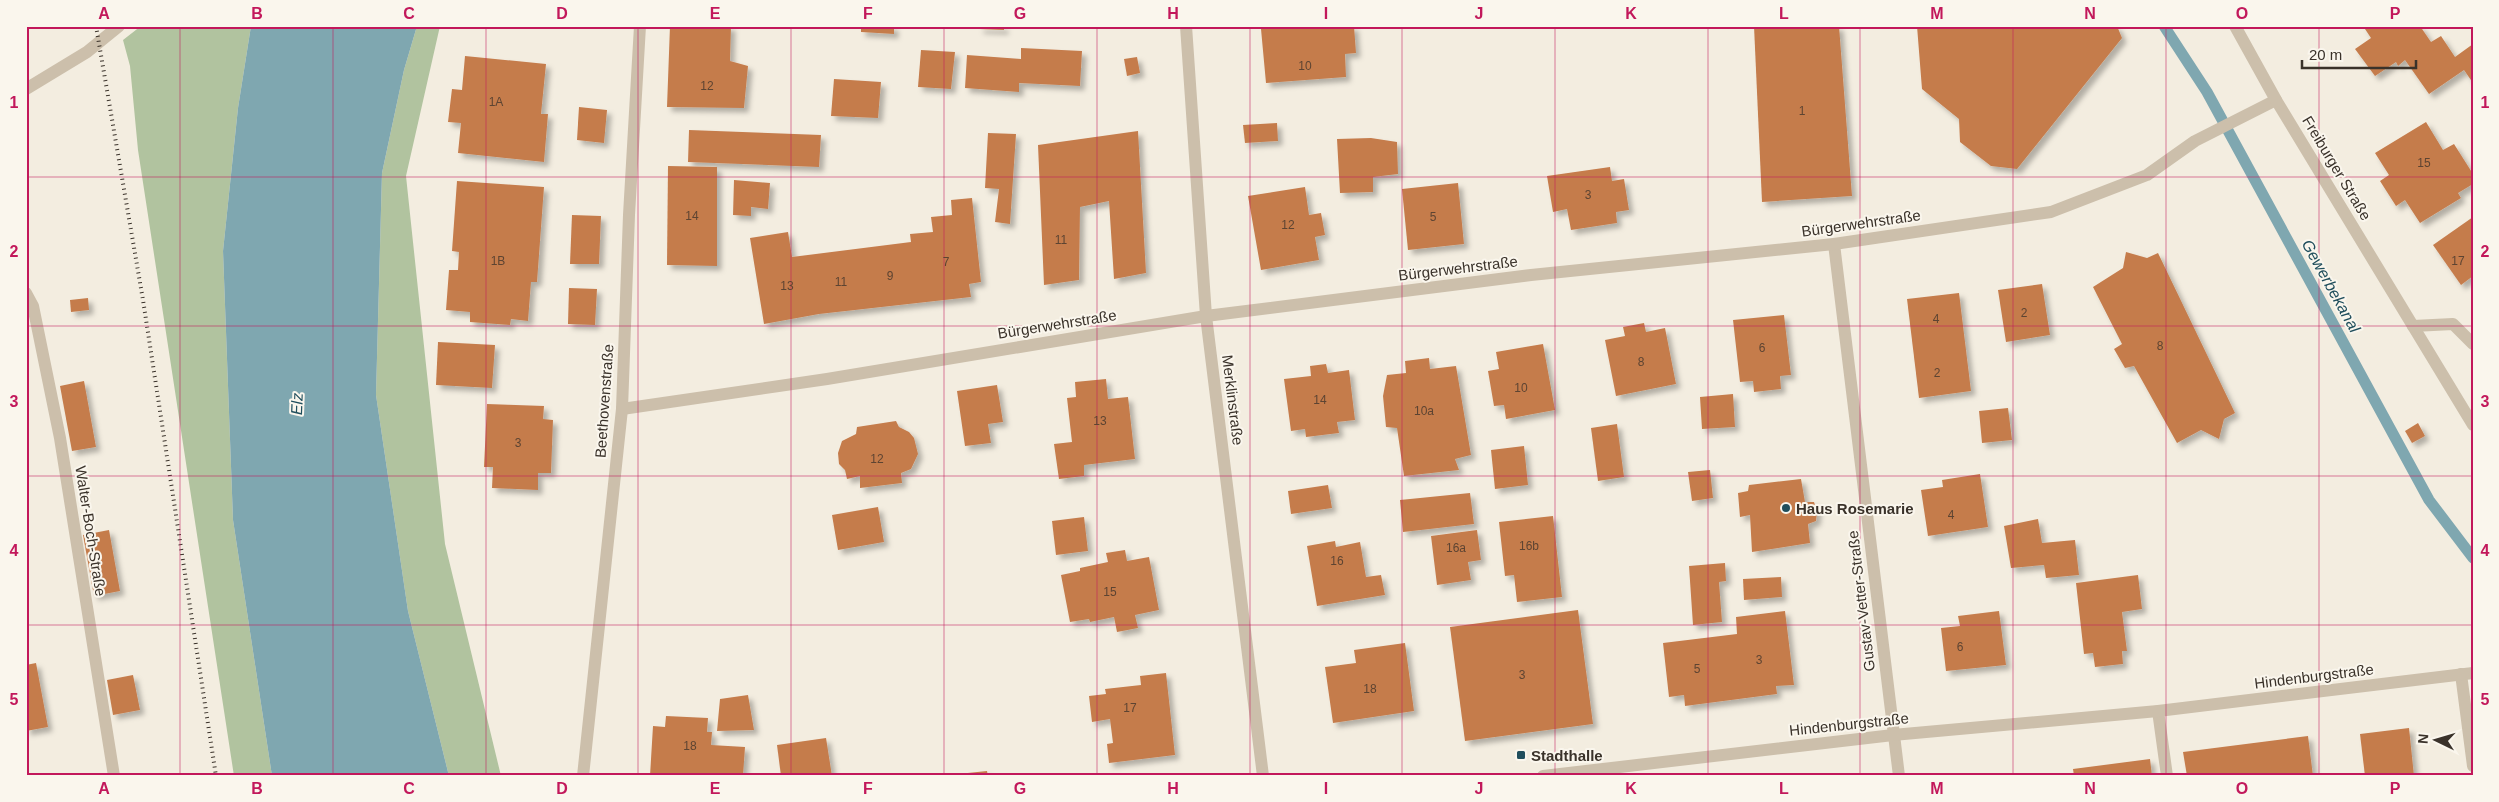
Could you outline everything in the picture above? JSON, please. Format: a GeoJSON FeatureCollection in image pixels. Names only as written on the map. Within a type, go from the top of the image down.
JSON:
{"type":"FeatureCollection","features":[{"type":"Feature","properties":{"kind":"street"},"geometry":{"type":"LineString","coordinates":[[26,89],[87,52],[119,26]]}},
{"type":"Feature","properties":{"kind":"street","name":"Beethovenstraße"},"geometry":{"type":"LineString","coordinates":[[583,776],[622,410],[629,215],[640,26]]}},
{"type":"Feature","properties":{"kind":"street","name":"Merklinstraße"},"geometry":{"type":"LineString","coordinates":[[1186,26],[1206,316],[1263,776]]}},
{"type":"Feature","properties":{"kind":"street","name":"Freiburger Straße"},"geometry":{"type":"LineString","coordinates":[[2235,26],[2276,100],[2473,425]]}},
{"type":"Feature","properties":{"kind":"street","name":"Bürgerwehrstraße"},"geometry":{"type":"LineString","coordinates":[[622,410],[827,379],[1206,316],[1531,275],[1834,244],[2051,212],[2147,175],[2195,141],[2276,100]]}},
{"type":"Feature","properties":{"kind":"street","name":"Gustav-Vetter-Straße"},"geometry":{"type":"LineString","coordinates":[[1834,244],[1899,776]]}},
{"type":"Feature","properties":{"kind":"street","name":"Walter-Boch-Straße"},"geometry":{"type":"LineString","coordinates":[[26,293],[33,306],[60,438],[114,776]]}},
{"type":"Feature","properties":{"kind":"street"},"geometry":{"type":"LineString","coordinates":[[2413,326],[2453,324],[2473,344]]}},
{"type":"Feature","properties":{"kind":"street"},"geometry":{"type":"LineString","coordinates":[[2467,674],[2473,766]]}},
{"type":"Feature","properties":{"kind":"street","name":"Hindenburgstraße"},"geometry":{"type":"LineString","coordinates":[[1543,776],[1893,735],[2158,711],[2467,674]]}},
{"type":"Feature","properties":{"kind":"street"},"geometry":{"type":"LineString","coordinates":[[2158,711],[2167,776]]}},
{"type":"Feature","properties":{"kind":"green space"},"geometry":{"type":"Polygon","coordinates":[[[141,26],[251,26],[238,108],[223,251],[233,520],[272,776],[234,776],[138,150],[130,66],[123,40],[141,26]]]}},
{"type":"Feature","properties":{"kind":"green space"},"geometry":{"type":"Polygon","coordinates":[[[417,26],[440,26],[406,176],[445,544],[501,776],[449,776],[408,611],[376,395],[382,173],[404,70],[417,26]]]}},
{"type":"Feature","properties":{"kind":"water","name":"Elz"},"geometry":{"type":"Polygon","coordinates":[[[251,26],[417,26],[404,70],[382,173],[376,395],[408,611],[449,776],[272,776],[233,520],[223,251],[238,108],[251,26]]]}},
{"type":"Feature","properties":{"kind":"building"},"geometry":{"type":"Polygon","coordinates":[[[670,26],[731,26],[730,61],[748,66],[744,108],[667,107],[670,26]]]}},
{"type":"Feature","properties":{"kind":"building"},"geometry":{"type":"Polygon","coordinates":[[[861,26],[894,26],[894,34],[861,32],[861,26]]]}},
{"type":"Feature","properties":{"kind":"building"},"geometry":{"type":"Polygon","coordinates":[[[979,26],[1004,26],[1004,30],[979,29],[979,26]]]}},
{"type":"Feature","properties":{"kind":"building"},"geometry":{"type":"Polygon","coordinates":[[[1307,26],[1354,26],[1356,53],[1345,54],[1346,77],[1266,83],[1261,29],[1307,26]]]}},
{"type":"Feature","properties":{"kind":"building"},"geometry":{"type":"Polygon","coordinates":[[[1754,26],[1839,26],[1852,196],[1762,202],[1754,26]]]}},
{"type":"Feature","properties":{"kind":"building"},"geometry":{"type":"Polygon","coordinates":[[[1917,26],[2117,26],[2122,38],[2017,169],[1991,166],[1960,142],[1959,119],[1922,89],[1917,26]]]}},
{"type":"Feature","properties":{"kind":"building"},"geometry":{"type":"Polygon","coordinates":[[[2363,26],[2420,26],[2431,42],[2441,36],[2455,57],[2473,44],[2473,83],[2464,70],[2429,94],[2405,60],[2398,66],[2396,62],[2375,76],[2355,49],[2371,38],[2363,26]]]}},
{"type":"Feature","properties":{"kind":"building"},"geometry":{"type":"Polygon","coordinates":[[[1021,48],[1082,51],[1080,86],[1019,83],[1019,92],[965,88],[967,55],[1021,59],[1021,48]]]}},
{"type":"Feature","properties":{"kind":"building"},"geometry":{"type":"Polygon","coordinates":[[[921,50],[955,52],[951,89],[918,87],[921,50]]]}},
{"type":"Feature","properties":{"kind":"building"},"geometry":{"type":"Polygon","coordinates":[[[465,56],[546,64],[541,114],[548,114],[544,162],[458,153],[461,123],[448,122],[452,89],[462,90],[465,56]]]}},
{"type":"Feature","properties":{"kind":"building"},"geometry":{"type":"Polygon","coordinates":[[[1137,57],[1140,73],[1127,76],[1124,59],[1137,57]]]}},
{"type":"Feature","properties":{"kind":"building"},"geometry":{"type":"Polygon","coordinates":[[[834,79],[881,82],[878,118],[831,116],[834,79]]]}},
{"type":"Feature","properties":{"kind":"building"},"geometry":{"type":"Polygon","coordinates":[[[579,107],[607,110],[604,143],[577,140],[579,107]]]}},
{"type":"Feature","properties":{"kind":"building"},"geometry":{"type":"Polygon","coordinates":[[[2426,122],[2443,150],[2454,144],[2473,174],[2473,184],[2458,193],[2461,198],[2420,223],[2405,200],[2396,206],[2380,181],[2389,175],[2375,153],[2426,122]]]}},
{"type":"Feature","properties":{"kind":"building"},"geometry":{"type":"Polygon","coordinates":[[[1277,123],[1278,141],[1245,143],[1243,125],[1277,123]]]}},
{"type":"Feature","properties":{"kind":"building"},"geometry":{"type":"Polygon","coordinates":[[[689,130],[821,135],[819,167],[688,162],[689,130]]]}},
{"type":"Feature","properties":{"kind":"building"},"geometry":{"type":"Polygon","coordinates":[[[1138,131],[1146,273],[1114,279],[1109,201],[1080,207],[1079,280],[1044,285],[1038,145],[1138,131]]]}},
{"type":"Feature","properties":{"kind":"building"},"geometry":{"type":"Polygon","coordinates":[[[988,133],[1016,134],[1010,224],[995,222],[999,189],[985,188],[988,133]]]}},
{"type":"Feature","properties":{"kind":"building"},"geometry":{"type":"Polygon","coordinates":[[[1371,138],[1397,142],[1398,174],[1373,177],[1373,192],[1340,193],[1337,139],[1371,138]]]}},
{"type":"Feature","properties":{"kind":"building"},"geometry":{"type":"Polygon","coordinates":[[[668,166],[717,167],[717,266],[667,265],[668,166]]]}},
{"type":"Feature","properties":{"kind":"building"},"geometry":{"type":"Polygon","coordinates":[[[1610,167],[1612,181],[1624,179],[1629,210],[1616,212],[1617,223],[1571,230],[1567,209],[1553,212],[1547,176],[1610,167]]]}},
{"type":"Feature","properties":{"kind":"building"},"geometry":{"type":"Polygon","coordinates":[[[734,180],[770,183],[768,209],[751,207],[751,216],[733,215],[734,180]]]}},
{"type":"Feature","properties":{"kind":"building"},"geometry":{"type":"Polygon","coordinates":[[[457,181],[544,187],[537,282],[531,282],[528,321],[511,319],[510,325],[470,322],[470,312],[446,310],[449,270],[458,270],[459,252],[452,251],[457,181]]]}},
{"type":"Feature","properties":{"kind":"building"},"geometry":{"type":"Polygon","coordinates":[[[1458,183],[1464,244],[1408,250],[1402,189],[1458,183]]]}},
{"type":"Feature","properties":{"kind":"building"},"geometry":{"type":"Polygon","coordinates":[[[1305,187],[1309,215],[1321,213],[1325,235],[1315,237],[1319,260],[1261,270],[1248,196],[1305,187]]]}},
{"type":"Feature","properties":{"kind":"building"},"geometry":{"type":"Polygon","coordinates":[[[972,198],[981,282],[969,284],[971,297],[819,314],[764,324],[750,238],[788,232],[792,257],[911,242],[910,234],[933,232],[931,217],[952,215],[951,200],[972,198]]]}},
{"type":"Feature","properties":{"kind":"building"},"geometry":{"type":"Polygon","coordinates":[[[572,215],[601,216],[599,264],[570,264],[572,215]]]}},
{"type":"Feature","properties":{"kind":"building"},"geometry":{"type":"Polygon","coordinates":[[[2473,217],[2473,276],[2461,285],[2433,245],[2473,217]]]}},
{"type":"Feature","properties":{"kind":"building"},"geometry":{"type":"Polygon","coordinates":[[[2126,252],[2147,258],[2158,253],[2235,413],[2224,419],[2219,439],[2201,430],[2177,443],[2134,366],[2125,368],[2114,349],[2122,344],[2093,287],[2123,268],[2126,252]]]}},
{"type":"Feature","properties":{"kind":"building"},"geometry":{"type":"Polygon","coordinates":[[[2042,284],[2050,335],[2006,342],[1998,290],[2042,284]]]}},
{"type":"Feature","properties":{"kind":"building"},"geometry":{"type":"Polygon","coordinates":[[[569,288],[597,289],[595,325],[568,324],[569,288]]]}},
{"type":"Feature","properties":{"kind":"building"},"geometry":{"type":"Polygon","coordinates":[[[1959,293],[1971,391],[1919,398],[1907,299],[1959,293]]]}},
{"type":"Feature","properties":{"kind":"building"},"geometry":{"type":"Polygon","coordinates":[[[88,298],[89,310],[71,312],[70,300],[88,298]]]}},
{"type":"Feature","properties":{"kind":"building"},"geometry":{"type":"Polygon","coordinates":[[[1784,315],[1791,375],[1780,376],[1781,389],[1754,392],[1753,381],[1740,382],[1733,320],[1784,315]]]}},
{"type":"Feature","properties":{"kind":"building"},"geometry":{"type":"Polygon","coordinates":[[[1644,323],[1646,332],[1665,328],[1676,384],[1616,396],[1605,340],[1625,336],[1623,327],[1644,323]]]}},
{"type":"Feature","properties":{"kind":"building"},"geometry":{"type":"Polygon","coordinates":[[[438,342],[495,345],[492,388],[436,385],[438,342]]]}},
{"type":"Feature","properties":{"kind":"building"},"geometry":{"type":"Polygon","coordinates":[[[1543,344],[1555,410],[1506,419],[1504,405],[1494,406],[1488,371],[1499,369],[1496,352],[1543,344]]]}},
{"type":"Feature","properties":{"kind":"building"},"geometry":{"type":"Polygon","coordinates":[[[1429,358],[1430,369],[1456,366],[1471,455],[1455,459],[1459,470],[1404,476],[1397,428],[1386,427],[1383,396],[1387,375],[1406,373],[1405,361],[1429,358]]]}},
{"type":"Feature","properties":{"kind":"building"},"geometry":{"type":"Polygon","coordinates":[[[1326,364],[1328,373],[1349,370],[1355,420],[1337,422],[1339,433],[1306,437],[1305,429],[1291,431],[1284,379],[1311,376],[1310,366],[1326,364]]]}},
{"type":"Feature","properties":{"kind":"building"},"geometry":{"type":"Polygon","coordinates":[[[1106,379],[1108,399],[1128,397],[1135,459],[1084,465],[1084,476],[1059,479],[1054,444],[1072,442],[1067,398],[1076,397],[1075,382],[1106,379]]]}},
{"type":"Feature","properties":{"kind":"building"},"geometry":{"type":"Polygon","coordinates":[[[84,381],[96,447],[72,451],[60,386],[84,381]]]}},
{"type":"Feature","properties":{"kind":"building"},"geometry":{"type":"Polygon","coordinates":[[[997,385],[1003,422],[988,424],[991,443],[965,446],[957,391],[997,385]]]}},
{"type":"Feature","properties":{"kind":"building"},"geometry":{"type":"Polygon","coordinates":[[[1733,394],[1735,427],[1702,429],[1700,397],[1733,394]]]}},
{"type":"Feature","properties":{"kind":"building"},"geometry":{"type":"Polygon","coordinates":[[[487,404],[544,406],[543,419],[553,420],[551,473],[538,473],[538,490],[492,488],[493,467],[484,467],[487,404]]]}},
{"type":"Feature","properties":{"kind":"building"},"geometry":{"type":"Polygon","coordinates":[[[2008,408],[2012,440],[1982,443],[1979,411],[2008,408]]]}},
{"type":"Feature","properties":{"kind":"building"},"geometry":{"type":"Polygon","coordinates":[[[896,421],[899,427],[909,432],[914,438],[918,454],[911,469],[901,473],[902,483],[860,488],[860,476],[847,479],[845,470],[839,464],[838,453],[842,441],[856,434],[857,427],[896,421]]]}},
{"type":"Feature","properties":{"kind":"building"},"geometry":{"type":"Polygon","coordinates":[[[2418,423],[2425,436],[2412,443],[2405,431],[2418,423]]]}},
{"type":"Feature","properties":{"kind":"building"},"geometry":{"type":"Polygon","coordinates":[[[1617,424],[1624,477],[1598,481],[1591,428],[1617,424]]]}},
{"type":"Feature","properties":{"kind":"building"},"geometry":{"type":"Polygon","coordinates":[[[1524,446],[1528,485],[1495,489],[1491,450],[1524,446]]]}},
{"type":"Feature","properties":{"kind":"building"},"geometry":{"type":"Polygon","coordinates":[[[1710,470],[1713,498],[1692,501],[1688,472],[1710,470]]]}},
{"type":"Feature","properties":{"kind":"building"},"geometry":{"type":"Polygon","coordinates":[[[1980,474],[1988,527],[1928,536],[1921,490],[1943,487],[1942,480],[1980,474]]]}},
{"type":"Feature","properties":{"kind":"building"},"geometry":{"type":"Polygon","coordinates":[[[1801,479],[1805,502],[1814,502],[1817,511],[1816,521],[1808,524],[1810,543],[1752,552],[1750,515],[1740,517],[1738,493],[1748,491],[1749,485],[1801,479]]]}},
{"type":"Feature","properties":{"kind":"building"},"geometry":{"type":"Polygon","coordinates":[[[1328,485],[1332,508],[1291,514],[1288,491],[1328,485]]]}},
{"type":"Feature","properties":{"kind":"building"},"geometry":{"type":"Polygon","coordinates":[[[1470,493],[1474,524],[1403,532],[1400,500],[1470,493]]]}},
{"type":"Feature","properties":{"kind":"building"},"geometry":{"type":"Polygon","coordinates":[[[878,507],[884,542],[838,550],[832,515],[878,507]]]}},
{"type":"Feature","properties":{"kind":"building"},"geometry":{"type":"Polygon","coordinates":[[[1553,516],[1562,597],[1517,602],[1514,575],[1505,576],[1499,522],[1553,516]]]}},
{"type":"Feature","properties":{"kind":"building"},"geometry":{"type":"Polygon","coordinates":[[[1084,517],[1088,551],[1056,555],[1052,521],[1084,517]]]}},
{"type":"Feature","properties":{"kind":"building"},"geometry":{"type":"Polygon","coordinates":[[[2038,519],[2042,543],[2075,540],[2079,575],[2046,578],[2044,565],[2011,568],[2004,526],[2038,519]]]}},
{"type":"Feature","properties":{"kind":"building"},"geometry":{"type":"Polygon","coordinates":[[[109,530],[120,591],[94,596],[83,535],[109,530]]]}},
{"type":"Feature","properties":{"kind":"building"},"geometry":{"type":"Polygon","coordinates":[[[1477,530],[1481,560],[1468,562],[1471,580],[1437,585],[1431,536],[1477,530]]]}},
{"type":"Feature","properties":{"kind":"building"},"geometry":{"type":"Polygon","coordinates":[[[1335,541],[1336,547],[1360,542],[1366,577],[1381,575],[1385,595],[1317,606],[1307,546],[1335,541]]]}},
{"type":"Feature","properties":{"kind":"building"},"geometry":{"type":"Polygon","coordinates":[[[1125,550],[1127,561],[1149,557],[1159,610],[1135,615],[1138,628],[1117,632],[1114,617],[1090,622],[1089,619],[1070,622],[1061,575],[1080,571],[1080,568],[1108,562],[1106,553],[1125,550]]]}},
{"type":"Feature","properties":{"kind":"building"},"geometry":{"type":"Polygon","coordinates":[[[1725,563],[1726,581],[1719,582],[1722,622],[1693,625],[1689,566],[1725,563]]]}},
{"type":"Feature","properties":{"kind":"building"},"geometry":{"type":"Polygon","coordinates":[[[2138,575],[2142,609],[2122,612],[2127,651],[2122,651],[2123,664],[2095,667],[2093,653],[2084,654],[2076,583],[2138,575]]]}},
{"type":"Feature","properties":{"kind":"building"},"geometry":{"type":"Polygon","coordinates":[[[1781,577],[1782,597],[1744,600],[1743,579],[1781,577]]]}},
{"type":"Feature","properties":{"kind":"building"},"geometry":{"type":"Polygon","coordinates":[[[1578,610],[1593,724],[1465,741],[1450,627],[1578,610]]]}},
{"type":"Feature","properties":{"kind":"building"},"geometry":{"type":"Polygon","coordinates":[[[1785,611],[1794,685],[1776,686],[1777,694],[1685,706],[1684,695],[1669,697],[1663,643],[1737,634],[1736,617],[1785,611]]]}},
{"type":"Feature","properties":{"kind":"building"},"geometry":{"type":"Polygon","coordinates":[[[1999,611],[2006,665],[1946,671],[1941,628],[1960,626],[1958,616],[1999,611]]]}},
{"type":"Feature","properties":{"kind":"building"},"geometry":{"type":"Polygon","coordinates":[[[1405,643],[1414,711],[1333,723],[1325,667],[1356,663],[1354,650],[1405,643]]]}},
{"type":"Feature","properties":{"kind":"building"},"geometry":{"type":"Polygon","coordinates":[[[36,663],[48,727],[26,731],[26,665],[36,663]]]}},
{"type":"Feature","properties":{"kind":"building"},"geometry":{"type":"Polygon","coordinates":[[[1166,673],[1175,755],[1109,763],[1107,744],[1113,743],[1110,719],[1092,722],[1089,696],[1106,694],[1105,689],[1141,685],[1140,676],[1166,673]]]}},
{"type":"Feature","properties":{"kind":"building"},"geometry":{"type":"Polygon","coordinates":[[[133,675],[140,710],[113,715],[107,680],[133,675]]]}},
{"type":"Feature","properties":{"kind":"building"},"geometry":{"type":"Polygon","coordinates":[[[748,695],[754,730],[717,731],[720,699],[748,695]]]}},
{"type":"Feature","properties":{"kind":"building"},"geometry":{"type":"Polygon","coordinates":[[[666,716],[708,718],[707,732],[712,732],[711,745],[745,747],[743,776],[650,776],[653,726],[665,727],[666,716]]]}},
{"type":"Feature","properties":{"kind":"building"},"geometry":{"type":"Polygon","coordinates":[[[2409,728],[2414,776],[2365,776],[2360,734],[2409,728]]]}},
{"type":"Feature","properties":{"kind":"building"},"geometry":{"type":"Polygon","coordinates":[[[2308,736],[2313,776],[2187,776],[2183,752],[2308,736]]]}},
{"type":"Feature","properties":{"kind":"building"},"geometry":{"type":"Polygon","coordinates":[[[826,738],[832,776],[781,776],[777,745],[826,738]]]}},
{"type":"Feature","properties":{"kind":"building"},"geometry":{"type":"Polygon","coordinates":[[[2150,759],[2152,776],[2074,776],[2073,769],[2150,759]]]}},
{"type":"Feature","properties":{"kind":"building"},"geometry":{"type":"Polygon","coordinates":[[[987,771],[988,776],[958,776],[958,774],[987,771]]]}},
{"type":"Feature","properties":{"kind":"waterway","name":"Gewerbekanal"},"geometry":{"type":"LineString","coordinates":[[2164,26],[2207,92],[2429,500],[2473,558]]}},
{"type":"Feature","properties":{"kind":"railway"},"geometry":{"type":"LineString","coordinates":[[96,26],[143,300],[216,776]]}},
{"type":"Feature","properties":{"kind":"place","name":"Haus Rosemarie"},"geometry":{"type":"Point","coordinates":[1786,508]}},
{"type":"Feature","properties":{"kind":"place","name":"Stadthalle"},"geometry":{"type":"Point","coordinates":[1521,755]}}]}
